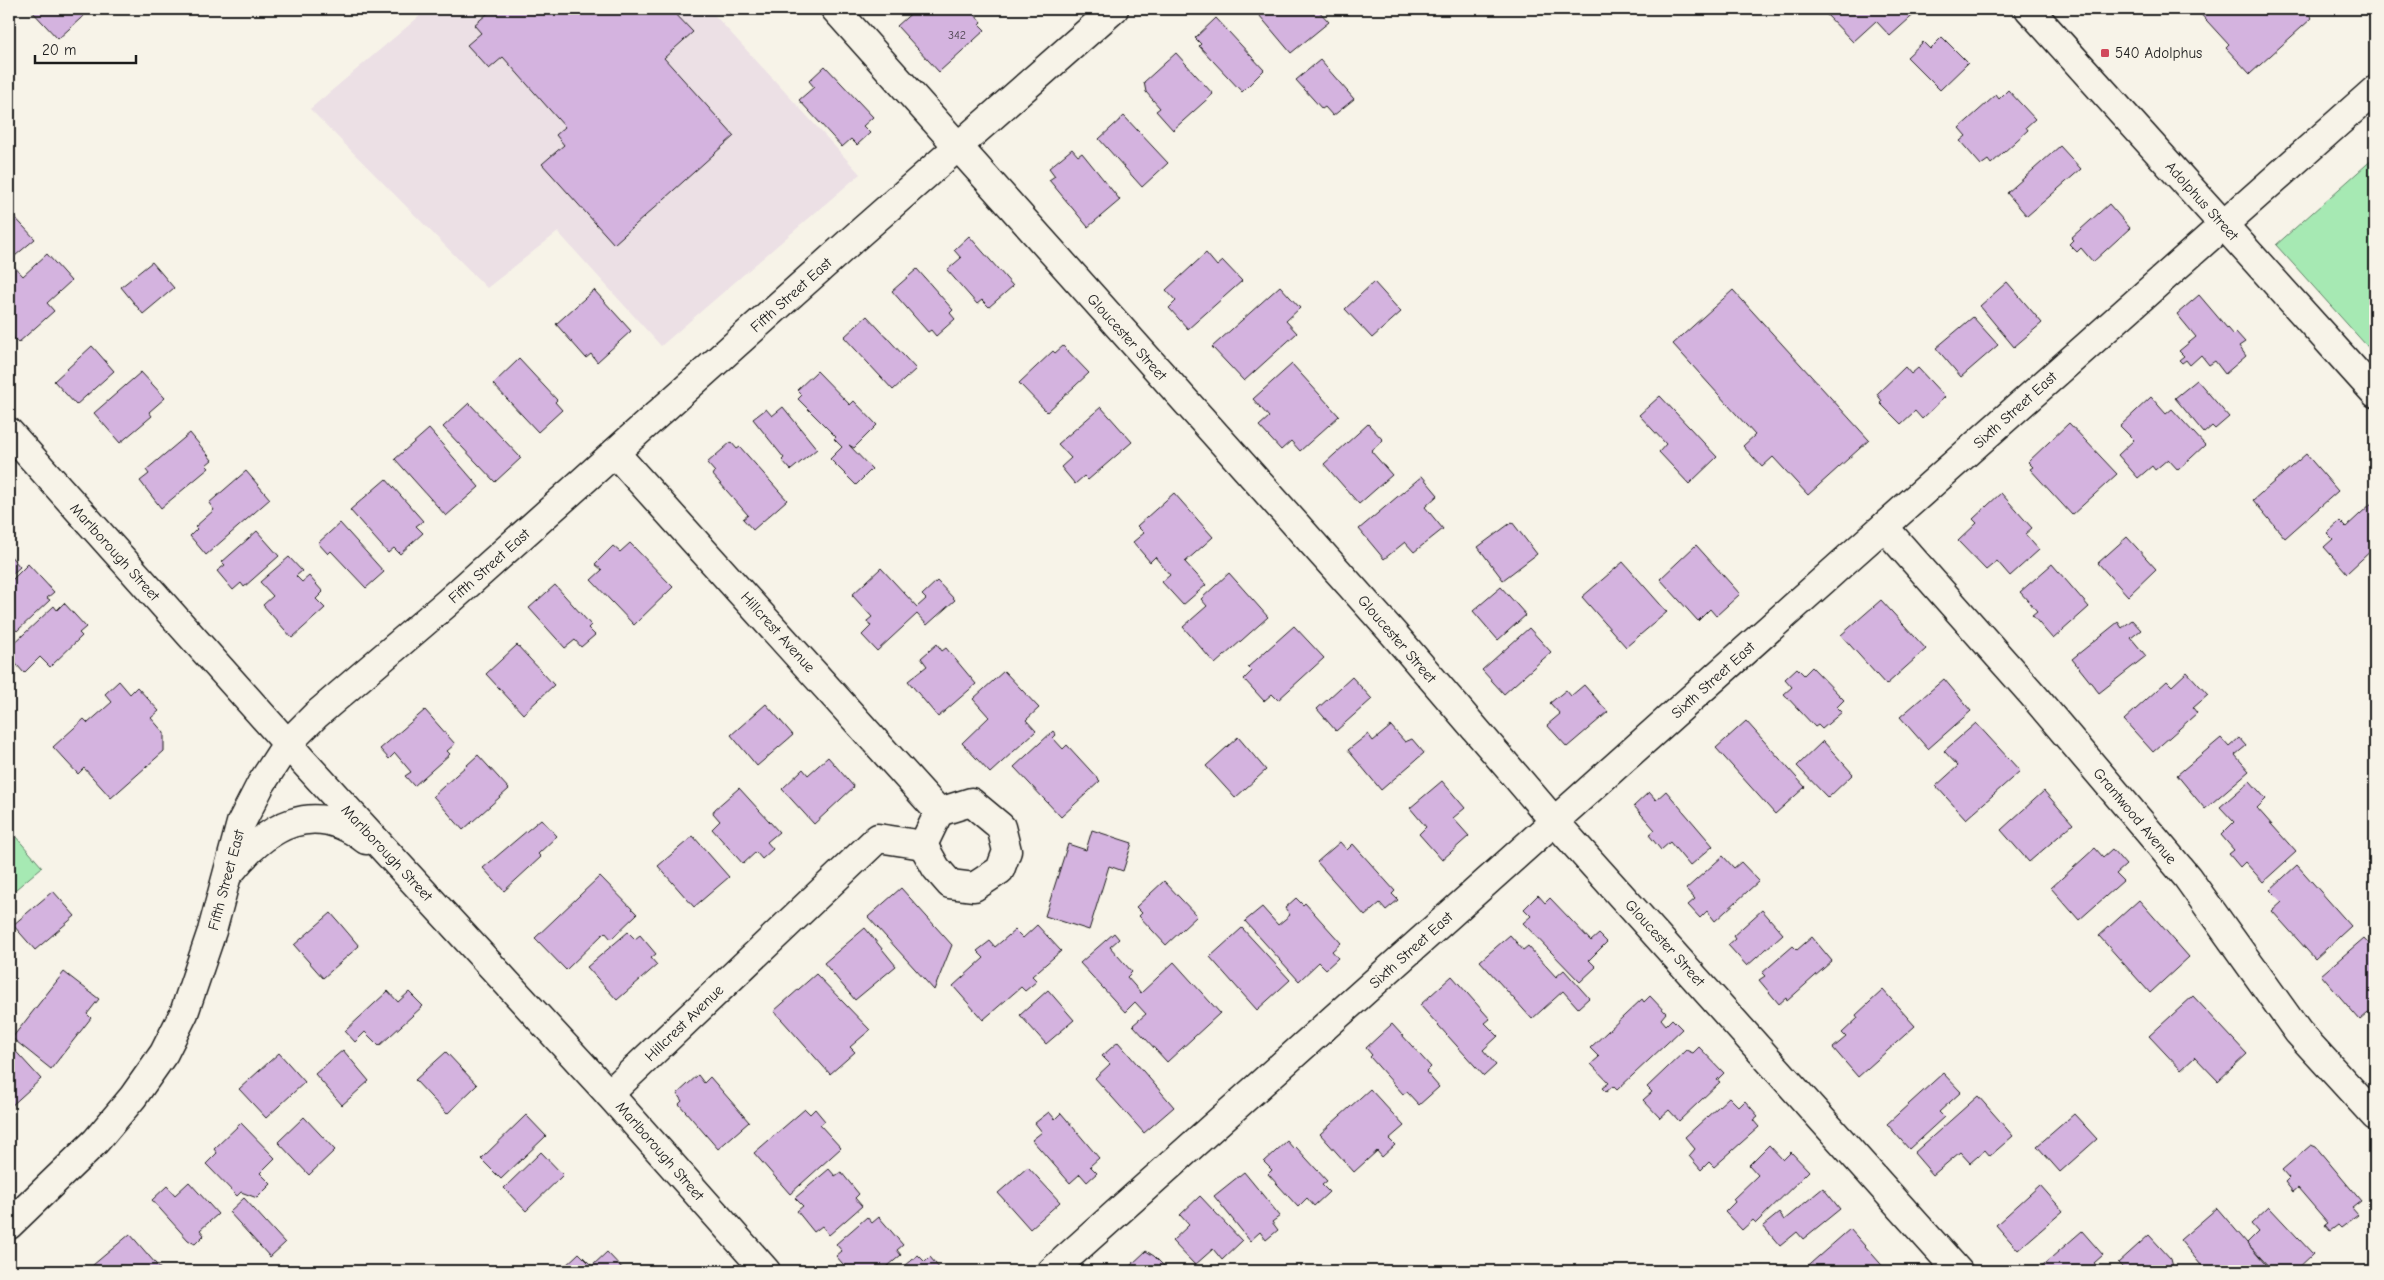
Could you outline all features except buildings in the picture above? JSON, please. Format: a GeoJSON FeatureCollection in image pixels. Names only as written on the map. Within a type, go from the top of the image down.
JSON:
{"type":"FeatureCollection","features":[{"type":"Feature","properties":{"kind":"street","name":"Gloucester Street"},"geometry":{"type":"LineString","coordinates":[[834,9],[1393,633],[1555,822],[1958,1271]]}},
{"type":"Feature","properties":{"kind":"street","name":"Fifth Street East"},"geometry":{"type":"LineString","coordinates":[[9,1225],[96,1141],[133,1097],[164,1053],[184,1013],[228,876],[241,823],[261,784],[287,744],[316,715],[447,603],[956,147],[1114,9]]}},
{"type":"Feature","properties":{"kind":"street","name":"Adolphus Street"},"geometry":{"type":"LineString","coordinates":[[2029,9],[2375,393]]}},
{"type":"Feature","properties":{"kind":"street","name":"Sixth Street East"},"geometry":{"type":"LineString","coordinates":[[1052,1271],[1884,526],[2375,90]]}},
{"type":"Feature","properties":{"kind":"street","name":"Marlborough Street"},"geometry":{"type":"LineString","coordinates":[[9,432],[287,744],[609,1094],[766,1271]]}},
{"type":"Feature","properties":{"kind":"street","name":"Hillcrest Avenue"},"geometry":{"type":"LineString","coordinates":[[616,453],[939,812]]}},
{"type":"Feature","properties":{"kind":"street","name":"Grantwood Avenue"},"geometry":{"type":"LineString","coordinates":[[1884,526],[2039,703],[2187,877],[2298,1032],[2375,1116]]}},
{"type":"Feature","properties":{"kind":"street"},"geometry":{"type":"LineString","coordinates":[[971,802],[1001,827],[1007,851],[1000,870],[974,887],[950,884],[936,868],[923,845],[939,812],[971,802]]}},
{"type":"Feature","properties":{"kind":"street"},"geometry":{"type":"LineString","coordinates":[[228,876],[254,844],[267,836],[284,826],[301,821],[322,819],[356,832],[402,870]]}},
{"type":"Feature","properties":{"kind":"street","name":"Hillcrest Avenue"},"geometry":{"type":"LineString","coordinates":[[609,1094],[878,838],[923,845]]}},
{"type":"Feature","properties":{"kind":"shaded area"},"geometry":{"type":"Polygon","coordinates":[[[428,9],[709,9],[860,174],[661,346],[558,232],[487,288],[310,109],[428,9]]]}},
{"type":"Feature","properties":{"kind":"green space"},"geometry":{"type":"Polygon","coordinates":[[[2375,157],[2375,355],[2276,245],[2375,157]]]}},
{"type":"Feature","properties":{"kind":"green space"},"geometry":{"type":"Polygon","coordinates":[[[9,829],[42,867],[9,895],[9,829]]]}},
{"type":"Feature","properties":{"kind":"place","name":"540 Adolphus"},"geometry":{"type":"Point","coordinates":[2105,53]}}]}
